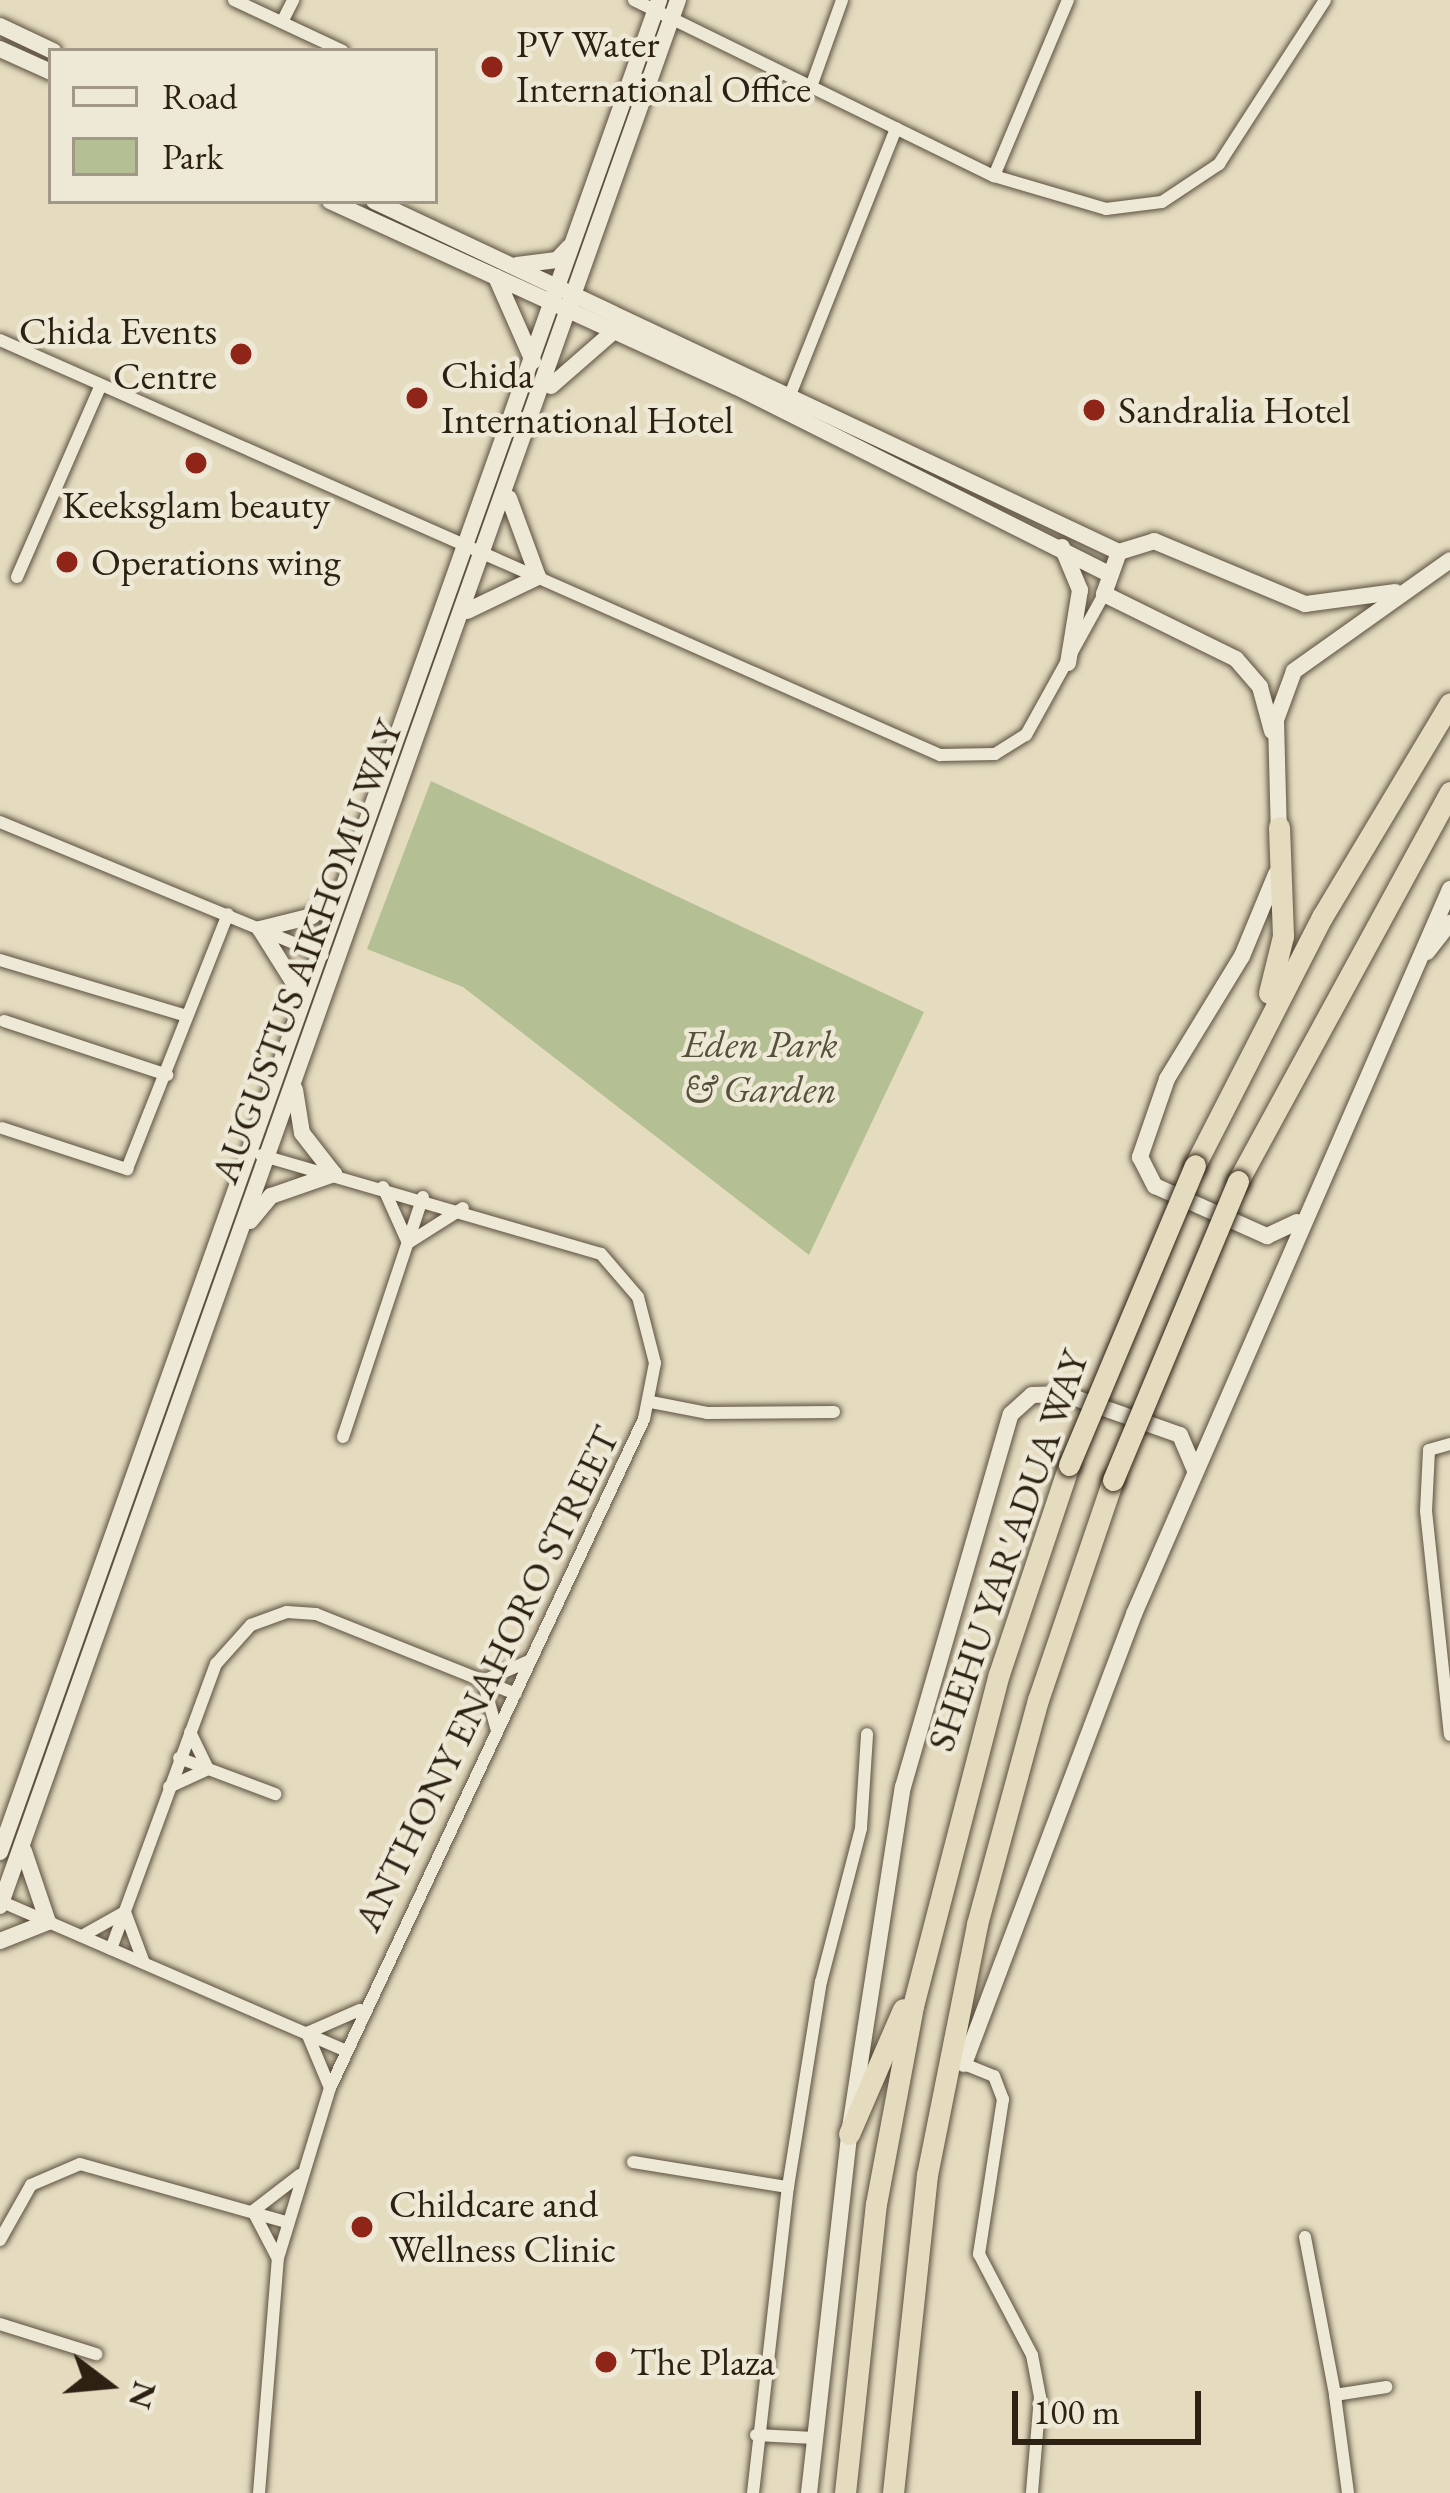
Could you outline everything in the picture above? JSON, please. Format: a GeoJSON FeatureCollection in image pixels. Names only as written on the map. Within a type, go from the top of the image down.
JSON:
{"type":"FeatureCollection","features":[{"type":"Feature","properties":{"kind":"highway","name":"SHEHU YAR'ADUA WAY"},"geometry":{"type":"LineString","coordinates":[[845,2493],[876,2204],[926,1947],[999,1674],[1070,1465],[1195,1165],[1450,703]]}},
{"type":"Feature","properties":{"kind":"highway","name":"SHEHU YAR'ADUA WAY"},"geometry":{"type":"LineString","coordinates":[[893,2493],[927,2175],[1002,1822],[1113,1480],[1238,1181],[1450,792]]}},
{"type":"Feature","properties":{"kind":"highway"},"geometry":{"type":"LineString","coordinates":[[1228,1099],[1280,960],[1279,827]]}},
{"type":"Feature","properties":{"kind":"highway"},"geometry":{"type":"LineString","coordinates":[[849,2134],[926,1947]]}},
{"type":"Feature","properties":{"kind":"highway"},"geometry":{"type":"LineString","coordinates":[[927,2175],[964,2064]]}},
{"type":"Feature","properties":{"kind":"street"},"geometry":{"type":"LineString","coordinates":[[234,0],[337,48]]}},
{"type":"Feature","properties":{"kind":"street"},"geometry":{"type":"LineString","coordinates":[[282,22],[293,0]]}},
{"type":"Feature","properties":{"kind":"street"},"geometry":{"type":"LineString","coordinates":[[634,0],[666,7],[896,128],[994,176],[1065,203],[1162,202],[1219,164],[1325,0]]}},
{"type":"Feature","properties":{"kind":"street"},"geometry":{"type":"LineString","coordinates":[[812,84],[842,0]]}},
{"type":"Feature","properties":{"kind":"street"},"geometry":{"type":"LineString","coordinates":[[994,176],[1068,0]]}},
{"type":"Feature","properties":{"kind":"street","name":"AUGUSTUS AIKHOMU WAY"},"geometry":{"type":"LineString","coordinates":[[1,1903],[238,1239],[296,1029],[332,958],[465,613],[477,551],[508,491],[535,412],[574,243],[666,7]]}},
{"type":"Feature","properties":{"kind":"street","name":"AUGUSTUS AIKHOMU WAY"},"geometry":{"type":"LineString","coordinates":[[0,1852],[259,1154],[295,1083],[350,878],[477,551],[533,361],[587,262],[666,7]]}},
{"type":"Feature","properties":{"kind":"street"},"geometry":{"type":"LineString","coordinates":[[0,26],[48,49]]}},
{"type":"Feature","properties":{"kind":"street"},"geometry":{"type":"LineString","coordinates":[[0,49],[48,71]]}},
{"type":"Feature","properties":{"kind":"street"},"geometry":{"type":"LineString","coordinates":[[790,394],[896,128]]}},
{"type":"Feature","properties":{"kind":"street"},"geometry":{"type":"LineString","coordinates":[[337,204],[495,277],[564,299]]}},
{"type":"Feature","properties":{"kind":"street"},"geometry":{"type":"LineString","coordinates":[[380,204],[1103,569]]}},
{"type":"Feature","properties":{"kind":"street"},"geometry":{"type":"LineString","coordinates":[[511,266],[557,260],[574,243]]}},
{"type":"Feature","properties":{"kind":"street"},"geometry":{"type":"LineString","coordinates":[[587,262],[593,288],[617,324],[790,394],[1113,548],[1154,541],[1194,562],[1305,604],[1401,592]]}},
{"type":"Feature","properties":{"kind":"street"},"geometry":{"type":"LineString","coordinates":[[495,277],[533,361]]}},
{"type":"Feature","properties":{"kind":"street"},"geometry":{"type":"LineString","coordinates":[[535,412],[565,366],[617,324]]}},
{"type":"Feature","properties":{"kind":"street"},"geometry":{"type":"LineString","coordinates":[[0,340],[955,757],[995,754],[1026,736],[1104,594],[1103,569],[1113,548]]}},
{"type":"Feature","properties":{"kind":"street"},"geometry":{"type":"LineString","coordinates":[[17,577],[100,387]]}},
{"type":"Feature","properties":{"kind":"street"},"geometry":{"type":"LineString","coordinates":[[508,491],[538,577]]}},
{"type":"Feature","properties":{"kind":"street"},"geometry":{"type":"LineString","coordinates":[[1061,546],[1080,590],[1068,663]]}},
{"type":"Feature","properties":{"kind":"street"},"geometry":{"type":"LineString","coordinates":[[1276,755],[1294,670],[1450,560]]}},
{"type":"Feature","properties":{"kind":"street"},"geometry":{"type":"LineString","coordinates":[[465,613],[488,593],[538,577]]}},
{"type":"Feature","properties":{"kind":"street"},"geometry":{"type":"LineString","coordinates":[[1104,594],[1150,614],[1253,675],[1276,755],[1279,827],[1268,903],[1167,1079],[1140,1157],[1155,1186],[1267,1236],[1302,1217]]}},
{"type":"Feature","properties":{"kind":"street"},"geometry":{"type":"LineString","coordinates":[[0,822],[332,958]]}},
{"type":"Feature","properties":{"kind":"street"},"geometry":{"type":"LineString","coordinates":[[260,929],[312,916],[350,878]]}},
{"type":"Feature","properties":{"kind":"street"},"geometry":{"type":"LineString","coordinates":[[1032,2493],[1040,2397],[1032,2355],[979,2254],[1003,2099],[994,2076],[964,2064],[1195,1471],[1302,1217],[1450,889]]}},
{"type":"Feature","properties":{"kind":"street"},"geometry":{"type":"LineString","coordinates":[[2,1128],[127,1169],[227,914]]}},
{"type":"Feature","properties":{"kind":"street"},"geometry":{"type":"LineString","coordinates":[[1412,972],[1450,923]]}},
{"type":"Feature","properties":{"kind":"street"},"geometry":{"type":"LineString","coordinates":[[260,929],[294,983],[296,1029]]}},
{"type":"Feature","properties":{"kind":"street"},"geometry":{"type":"LineString","coordinates":[[0,960],[188,1016]]}},
{"type":"Feature","properties":{"kind":"street"},"geometry":{"type":"LineString","coordinates":[[4,1021],[167,1075]]}},
{"type":"Feature","properties":{"kind":"street"},"geometry":{"type":"LineString","coordinates":[[238,1239],[271,1196],[334,1174],[302,1133],[295,1083]]}},
{"type":"Feature","properties":{"kind":"street","name":"ANTHONY ENAHORO STREET"},"geometry":{"type":"LineString","coordinates":[[259,1154],[582,1245],[616,1270],[649,1324],[651,1402],[362,2009],[330,2088],[278,2258],[260,2493]]}},
{"type":"Feature","properties":{"kind":"street"},"geometry":{"type":"LineString","coordinates":[[383,1187],[408,1243]]}},
{"type":"Feature","properties":{"kind":"street"},"geometry":{"type":"LineString","coordinates":[[343,1437],[423,1198]]}},
{"type":"Feature","properties":{"kind":"street"},"geometry":{"type":"LineString","coordinates":[[408,1243],[463,1208]]}},
{"type":"Feature","properties":{"kind":"street"},"geometry":{"type":"LineString","coordinates":[[809,2493],[849,2134],[903,1787],[1011,1414],[1032,1395],[1064,1394],[1180,1436],[1195,1471]]}},
{"type":"Feature","properties":{"kind":"street"},"geometry":{"type":"LineString","coordinates":[[651,1402],[834,1412]]}},
{"type":"Feature","properties":{"kind":"street"},"geometry":{"type":"LineString","coordinates":[[1450,1444],[1430,1450],[1426,1510],[1450,1736]]}},
{"type":"Feature","properties":{"kind":"street"},"geometry":{"type":"LineString","coordinates":[[111,1949],[179,1758],[232,1642],[287,1612],[316,1614],[515,1694]]}},
{"type":"Feature","properties":{"kind":"street"},"geometry":{"type":"LineString","coordinates":[[483,1681],[532,1660]]}},
{"type":"Feature","properties":{"kind":"street"},"geometry":{"type":"LineString","coordinates":[[483,1681],[496,1731]]}},
{"type":"Feature","properties":{"kind":"street"},"geometry":{"type":"LineString","coordinates":[[190,1732],[208,1769]]}},
{"type":"Feature","properties":{"kind":"street"},"geometry":{"type":"LineString","coordinates":[[753,2493],[756,2435],[788,2187],[821,1982],[861,1828],[867,1734]]}},
{"type":"Feature","properties":{"kind":"street"},"geometry":{"type":"LineString","coordinates":[[179,1758],[275,1794]]}},
{"type":"Feature","properties":{"kind":"street"},"geometry":{"type":"LineString","coordinates":[[169,1787],[208,1769]]}},
{"type":"Feature","properties":{"kind":"street"},"geometry":{"type":"LineString","coordinates":[[25,1839],[28,1884],[48,1922]]}},
{"type":"Feature","properties":{"kind":"street"},"geometry":{"type":"LineString","coordinates":[[1,1903],[344,2050]]}},
{"type":"Feature","properties":{"kind":"street"},"geometry":{"type":"LineString","coordinates":[[82,1936],[125,1912]]}},
{"type":"Feature","properties":{"kind":"street"},"geometry":{"type":"LineString","coordinates":[[125,1912],[144,1963]]}},
{"type":"Feature","properties":{"kind":"street"},"geometry":{"type":"LineString","coordinates":[[0,1941],[48,1922]]}},
{"type":"Feature","properties":{"kind":"street"},"geometry":{"type":"LineString","coordinates":[[307,2033],[362,2009]]}},
{"type":"Feature","properties":{"kind":"street"},"geometry":{"type":"LineString","coordinates":[[307,2033],[330,2088]]}},
{"type":"Feature","properties":{"kind":"street"},"geometry":{"type":"LineString","coordinates":[[633,2162],[788,2187]]}},
{"type":"Feature","properties":{"kind":"street"},"geometry":{"type":"LineString","coordinates":[[0,2240],[31,2185],[80,2164],[287,2222]]}},
{"type":"Feature","properties":{"kind":"street"},"geometry":{"type":"LineString","coordinates":[[253,2211],[301,2174]]}},
{"type":"Feature","properties":{"kind":"street"},"geometry":{"type":"LineString","coordinates":[[253,2211],[278,2258]]}},
{"type":"Feature","properties":{"kind":"street"},"geometry":{"type":"LineString","coordinates":[[1305,2236],[1336,2396],[1348,2493]]}},
{"type":"Feature","properties":{"kind":"street"},"geometry":{"type":"LineString","coordinates":[[0,2324],[96,2354]]}},
{"type":"Feature","properties":{"kind":"street"},"geometry":{"type":"LineString","coordinates":[[1336,2396],[1386,2386]]}},
{"type":"Feature","properties":{"kind":"street"},"geometry":{"type":"LineString","coordinates":[[756,2435],[814,2438]]}},
{"type":"Feature","properties":{"kind":"green space","name":"Eden Park & Garden"},"geometry":{"type":"Polygon","coordinates":[[[431,781],[924,1012],[809,1255],[463,987],[367,949],[431,781]]]}},
{"type":"Feature","properties":{"kind":"place","name":"PV Water International Office"},"geometry":{"type":"Point","coordinates":[492,67]}},
{"type":"Feature","properties":{"kind":"place","name":"Chida Events Centre"},"geometry":{"type":"Point","coordinates":[241,354]}},
{"type":"Feature","properties":{"kind":"place","name":"Chida International Hotel"},"geometry":{"type":"Point","coordinates":[417,398]}},
{"type":"Feature","properties":{"kind":"place","name":"Sandralia Hotel"},"geometry":{"type":"Point","coordinates":[1094,410]}},
{"type":"Feature","properties":{"kind":"place","name":"Keeksglam beauty"},"geometry":{"type":"Point","coordinates":[196,463]}},
{"type":"Feature","properties":{"kind":"place","name":"Operations wing"},"geometry":{"type":"Point","coordinates":[67,562]}},
{"type":"Feature","properties":{"kind":"place","name":"Childcare and Wellness Clinic"},"geometry":{"type":"Point","coordinates":[362,2227]}},
{"type":"Feature","properties":{"kind":"place","name":"The Plaza"},"geometry":{"type":"Point","coordinates":[606,2362]}}]}
